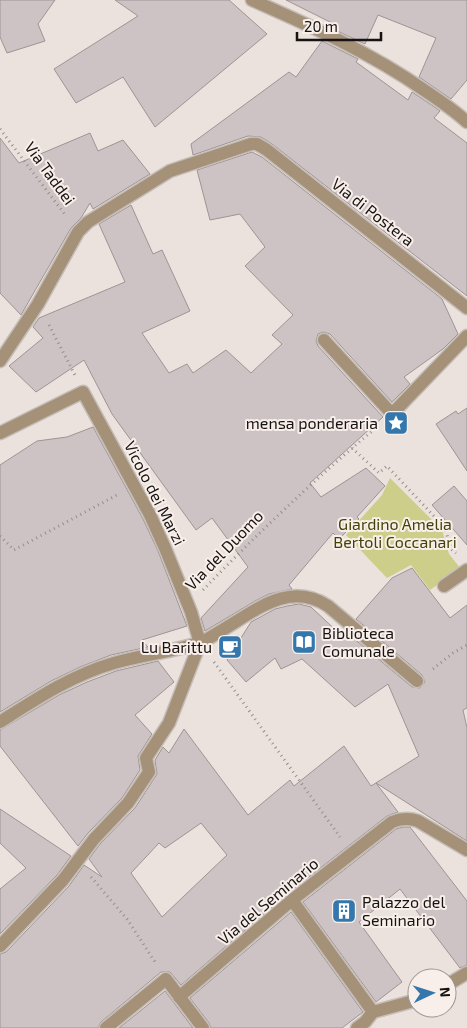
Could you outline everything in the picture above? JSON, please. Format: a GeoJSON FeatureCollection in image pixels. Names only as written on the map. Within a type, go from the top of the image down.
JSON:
{"type":"FeatureCollection","features":[{"type":"Feature","properties":{"kind":"street"},"geometry":{"type":"LineString","coordinates":[[252,0],[315,27],[394,70],[467,122]]}},
{"type":"Feature","properties":{"kind":"street","name":"Via di Postera"},"geometry":{"type":"LineString","coordinates":[[78,232],[96,216],[170,171],[246,145],[257,144],[467,308]]}},
{"type":"Feature","properties":{"kind":"street"},"geometry":{"type":"LineString","coordinates":[[0,361],[38,304],[78,232]]}},
{"type":"Feature","properties":{"kind":"street"},"geometry":{"type":"LineString","coordinates":[[324,340],[392,414],[467,336]]}},
{"type":"Feature","properties":{"kind":"street"},"geometry":{"type":"LineString","coordinates":[[0,433],[83,392]]}},
{"type":"Feature","properties":{"kind":"street","name":"Vicolo dei Marzi"},"geometry":{"type":"LineString","coordinates":[[83,392],[135,485],[165,548],[190,612]]}},
{"type":"Feature","properties":{"kind":"street"},"geometry":{"type":"LineString","coordinates":[[444,586],[467,570]]}},
{"type":"Feature","properties":{"kind":"street"},"geometry":{"type":"LineString","coordinates":[[0,722],[45,693],[94,670],[127,659],[200,643],[272,601],[291,596],[312,597],[328,606],[417,681]]}},
{"type":"Feature","properties":{"kind":"street","name":"Via del Duomo"},"geometry":{"type":"LineString","coordinates":[[190,612],[200,643]]}},
{"type":"Feature","properties":{"kind":"street"},"geometry":{"type":"LineString","coordinates":[[0,946],[63,880],[94,839],[128,803],[149,772],[146,758],[169,722],[200,643]]}},
{"type":"Feature","properties":{"kind":"street","name":"Via del Seminario"},"geometry":{"type":"LineString","coordinates":[[179,997],[292,900],[392,822],[401,819],[418,821],[467,850]]}},
{"type":"Feature","properties":{"kind":"street"},"geometry":{"type":"LineString","coordinates":[[292,900],[366,1022],[407,1004]]}},
{"type":"Feature","properties":{"kind":"street"},"geometry":{"type":"LineString","coordinates":[[106,1028],[166,979],[203,1028]]}},
{"type":"Feature","properties":{"kind":"path","name":"Via Taddei"},"geometry":{"type":"LineString","coordinates":[[0,128],[78,232]]}},
{"type":"Feature","properties":{"kind":"path"},"geometry":{"type":"LineString","coordinates":[[38,304],[83,392]]}},
{"type":"Feature","properties":{"kind":"path","name":"Via del Duomo"},"geometry":{"type":"LineString","coordinates":[[190,612],[196,598],[230,563],[352,448],[392,414]]}},
{"type":"Feature","properties":{"kind":"path"},"geometry":{"type":"LineString","coordinates":[[352,448],[379,473],[386,466],[445,528],[452,548],[459,557]]}},
{"type":"Feature","properties":{"kind":"path"},"geometry":{"type":"LineString","coordinates":[[0,536],[14,550],[135,485]]}},
{"type":"Feature","properties":{"kind":"path"},"geometry":{"type":"LineString","coordinates":[[200,643],[352,852]]}},
{"type":"Feature","properties":{"kind":"path"},"geometry":{"type":"LineString","coordinates":[[417,681],[453,653],[467,645]]}},
{"type":"Feature","properties":{"kind":"path"},"geometry":{"type":"LineString","coordinates":[[77,860],[127,919],[166,979]]}},
{"type":"Feature","properties":{"kind":"green space","name":"Giardino Amelia Bertoli Coccanari"},"geometry":{"type":"Polygon","coordinates":[[[390,478],[442,530],[449,554],[461,569],[430,590],[411,565],[387,578],[346,535],[382,495],[390,478]]]}},
{"type":"Feature","properties":{"kind":"building"},"geometry":{"type":"Polygon","coordinates":[[[0,0],[55,0],[38,24],[45,41],[7,53],[0,37],[0,0]]]}},
{"type":"Feature","properties":{"kind":"building"},"geometry":{"type":"Polygon","coordinates":[[[115,0],[229,0],[267,34],[155,127],[123,77],[76,103],[54,69],[138,16],[115,0]]]}},
{"type":"Feature","properties":{"kind":"building"},"geometry":{"type":"Polygon","coordinates":[[[286,0],[467,0],[467,80],[451,99],[419,77],[436,38],[378,15],[365,44],[331,28],[334,24],[286,0]]]}},
{"type":"Feature","properties":{"kind":"building"},"geometry":{"type":"Polygon","coordinates":[[[322,41],[358,59],[356,62],[408,100],[412,92],[436,108],[440,111],[434,118],[467,143],[467,296],[261,137],[248,136],[193,155],[191,144],[289,72],[296,77],[322,41]]]}},
{"type":"Feature","properties":{"kind":"building"},"geometry":{"type":"Polygon","coordinates":[[[90,133],[98,151],[123,140],[150,174],[93,209],[90,203],[81,218],[71,228],[21,315],[0,293],[0,138],[19,163],[90,133]]]}},
{"type":"Feature","properties":{"kind":"building"},"geometry":{"type":"Polygon","coordinates":[[[252,152],[262,157],[442,299],[458,334],[443,349],[404,377],[410,384],[392,402],[330,334],[323,332],[318,334],[316,341],[318,346],[383,417],[310,483],[321,497],[366,468],[385,486],[357,517],[359,519],[339,539],[333,533],[289,585],[292,589],[269,594],[205,631],[201,618],[248,567],[212,518],[196,530],[112,414],[84,360],[36,392],[9,366],[43,338],[33,327],[39,318],[125,282],[99,224],[131,205],[153,254],[162,250],[190,311],[142,333],[169,373],[187,364],[193,373],[226,350],[251,373],[282,344],[272,335],[293,315],[245,266],[265,247],[240,214],[210,220],[197,170],[252,152]]]}},
{"type":"Feature","properties":{"kind":"building"},"geometry":{"type":"Polygon","coordinates":[[[467,408],[467,471],[436,424],[456,411],[458,414],[467,408]]]}},
{"type":"Feature","properties":{"kind":"building"},"geometry":{"type":"Polygon","coordinates":[[[93,427],[143,519],[158,551],[187,626],[142,640],[148,647],[111,655],[80,667],[51,681],[0,712],[0,465],[37,441],[67,437],[93,427]]]}},
{"type":"Feature","properties":{"kind":"building"},"geometry":{"type":"Polygon","coordinates":[[[454,486],[467,501],[467,545],[432,505],[454,486]]]}},
{"type":"Feature","properties":{"kind":"building"},"geometry":{"type":"Polygon","coordinates":[[[412,568],[450,618],[467,605],[467,708],[463,710],[467,728],[467,841],[376,783],[398,812],[387,816],[287,894],[181,985],[170,972],[161,972],[101,1022],[98,1028],[0,1028],[0,954],[6,952],[69,886],[84,865],[102,877],[89,859],[100,844],[135,808],[157,774],[155,760],[163,747],[169,753],[184,729],[248,815],[290,780],[294,786],[344,746],[371,786],[419,756],[388,684],[355,707],[302,659],[281,669],[275,658],[246,682],[227,660],[251,622],[275,609],[299,604],[311,607],[342,636],[346,632],[412,687],[420,688],[425,682],[422,675],[356,619],[392,578],[412,568]],[[201,823],[165,848],[159,843],[131,873],[162,917],[227,855],[201,823]]]}},
{"type":"Feature","properties":{"kind":"building"},"geometry":{"type":"Polygon","coordinates":[[[158,661],[174,682],[135,715],[152,734],[138,756],[140,770],[122,798],[78,846],[0,746],[0,730],[59,695],[87,682],[116,671],[158,661]]]}},
{"type":"Feature","properties":{"kind":"building"},"geometry":{"type":"Polygon","coordinates":[[[0,809],[71,856],[57,875],[0,934],[0,889],[26,868],[0,843],[0,809]]]}},
{"type":"Feature","properties":{"kind":"building","name":"Palazzo del Seminario"},"geometry":{"type":"Polygon","coordinates":[[[410,827],[467,901],[467,965],[460,968],[400,889],[359,922],[402,982],[376,1002],[303,902],[396,829],[410,827]]]}},
{"type":"Feature","properties":{"kind":"building"},"geometry":{"type":"Polygon","coordinates":[[[291,912],[363,1012],[342,1028],[211,1028],[190,998],[291,912]]]}},
{"type":"Feature","properties":{"kind":"building"},"geometry":{"type":"Polygon","coordinates":[[[165,991],[193,1028],[119,1028],[165,991]]]}},
{"type":"Feature","properties":{"kind":"place","name":"mensa ponderaria"},"geometry":{"type":"Point","coordinates":[396,423]}},
{"type":"Feature","properties":{"kind":"place","name":"Biblioteca Comunale"},"geometry":{"type":"Point","coordinates":[304,642]}},
{"type":"Feature","properties":{"kind":"place","name":"Lu Barittu"},"geometry":{"type":"Point","coordinates":[230,647]}},
{"type":"Feature","properties":{"kind":"place","name":"Palazzo del Seminario"},"geometry":{"type":"Point","coordinates":[344,911]}}]}
